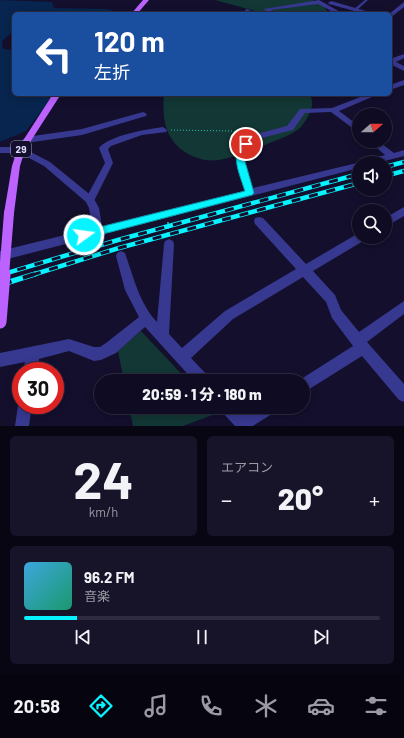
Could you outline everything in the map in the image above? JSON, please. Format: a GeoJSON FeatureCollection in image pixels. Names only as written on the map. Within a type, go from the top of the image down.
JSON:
{"type":"FeatureCollection","features":[{"type":"Feature","properties":{"kind":"main road"},"geometry":{"type":"LineString","coordinates":[[136,12],[146,0]]}},
{"type":"Feature","properties":{"kind":"main road","name":"29"},"geometry":{"type":"LineString","coordinates":[[0,322],[9,213],[16,166],[26,140],[56,96]]}},
{"type":"Feature","properties":{"kind":"street"},"geometry":{"type":"LineString","coordinates":[[283,0],[288,5]]}},
{"type":"Feature","properties":{"kind":"street"},"geometry":{"type":"LineString","coordinates":[[327,0],[328,2],[363,12]]}},
{"type":"Feature","properties":{"kind":"street"},"geometry":{"type":"LineString","coordinates":[[270,12],[267,9],[318,1],[337,12]]}},
{"type":"Feature","properties":{"kind":"street"},"geometry":{"type":"LineString","coordinates":[[392,14],[404,4]]}},
{"type":"Feature","properties":{"kind":"street"},"geometry":{"type":"LineString","coordinates":[[402,68],[392,61],[404,56]]}},
{"type":"Feature","properties":{"kind":"street"},"geometry":{"type":"LineString","coordinates":[[392,69],[402,68]]}},
{"type":"Feature","properties":{"kind":"street"},"geometry":{"type":"LineString","coordinates":[[392,87],[404,82]]}},
{"type":"Feature","properties":{"kind":"street"},"geometry":{"type":"LineString","coordinates":[[249,193],[240,158],[240,151],[251,138],[290,128],[303,111],[333,110],[370,96]]}},
{"type":"Feature","properties":{"kind":"street"},"geometry":{"type":"LineString","coordinates":[[333,110],[352,125]]}},
{"type":"Feature","properties":{"kind":"street"},"geometry":{"type":"LineString","coordinates":[[26,140],[82,132],[143,114]]}},
{"type":"Feature","properties":{"kind":"street"},"geometry":{"type":"LineString","coordinates":[[90,200],[109,163],[103,148],[108,144],[142,133],[163,130]]}},
{"type":"Feature","properties":{"kind":"street"},"geometry":{"type":"LineString","coordinates":[[382,148],[392,156],[404,153]]}},
{"type":"Feature","properties":{"kind":"street"},"geometry":{"type":"LineString","coordinates":[[0,150],[21,150],[47,164],[90,200],[94,208],[98,232]]}},
{"type":"Feature","properties":{"kind":"street"},"geometry":{"type":"LineString","coordinates":[[0,256],[352,167]]}},
{"type":"Feature","properties":{"kind":"street"},"geometry":{"type":"LineString","coordinates":[[392,219],[404,212]]}},
{"type":"Feature","properties":{"kind":"street"},"geometry":{"type":"LineString","coordinates":[[259,221],[331,299],[336,314],[404,395]]}},
{"type":"Feature","properties":{"kind":"street"},"geometry":{"type":"LineString","coordinates":[[181,358],[229,315],[352,242]]}},
{"type":"Feature","properties":{"kind":"street"},"geometry":{"type":"LineString","coordinates":[[162,336],[168,244]]}},
{"type":"Feature","properties":{"kind":"street"},"geometry":{"type":"LineString","coordinates":[[121,256],[131,290],[146,319],[196,374]]}},
{"type":"Feature","properties":{"kind":"street"},"geometry":{"type":"LineString","coordinates":[[310,381],[360,344],[404,307]]}},
{"type":"Feature","properties":{"kind":"street"},"geometry":{"type":"LineString","coordinates":[[0,360],[69,345],[94,354],[101,353],[110,348],[146,319]]}},
{"type":"Feature","properties":{"kind":"street"},"geometry":{"type":"LineString","coordinates":[[32,362],[33,354]]}},
{"type":"Feature","properties":{"kind":"street"},"geometry":{"type":"LineString","coordinates":[[22,426],[24,414]]}},
{"type":"Feature","properties":{"kind":"street"},"geometry":{"type":"LineString","coordinates":[[232,414],[240,424],[258,414]]}},
{"type":"Feature","properties":{"kind":"lane"},"geometry":{"type":"LineString","coordinates":[[355,10],[367,0]]}},
{"type":"Feature","properties":{"kind":"path"},"geometry":{"type":"LineString","coordinates":[[163,130],[232,131],[251,138]]}},
{"type":"Feature","properties":{"kind":"path"},"geometry":{"type":"LineString","coordinates":[[168,214],[168,244]]}},
{"type":"Feature","properties":{"kind":"green space"},"geometry":{"type":"Polygon","coordinates":[[[215,0],[313,0],[324,6],[327,11],[325,12],[259,12],[215,0]]]}},
{"type":"Feature","properties":{"kind":"green space"},"geometry":{"type":"Polygon","coordinates":[[[164,96],[310,96],[312,102],[309,115],[301,127],[294,132],[243,154],[219,160],[203,160],[181,150],[167,130],[163,108],[164,96]]]}},
{"type":"Feature","properties":{"kind":"green space"},"geometry":{"type":"Polygon","coordinates":[[[141,331],[181,374],[123,374],[118,351],[141,331]]]}},
{"type":"Feature","properties":{"kind":"green space"},"geometry":{"type":"Polygon","coordinates":[[[130,414],[215,414],[183,426],[133,426],[130,414]]]}},
{"type":"Feature","properties":{"kind":"water"},"geometry":{"type":"Polygon","coordinates":[[[0,0],[52,2],[54,8],[107,9],[119,12],[12,12],[12,33],[2,41],[3,49],[12,50],[12,96],[53,96],[26,131],[0,142],[0,0]]]}},
{"type":"Feature","properties":{"kind":"railway"},"geometry":{"type":"LineString","coordinates":[[392,165],[404,162]]}},
{"type":"Feature","properties":{"kind":"railway"},"geometry":{"type":"LineString","coordinates":[[392,174],[404,171]]}},
{"type":"Feature","properties":{"kind":"railway"},"geometry":{"type":"LineString","coordinates":[[3,274],[0,275],[118,240],[352,176]]}},
{"type":"Feature","properties":{"kind":"railway"},"geometry":{"type":"LineString","coordinates":[[32,275],[119,248],[352,185]]}},
{"type":"Feature","properties":{"kind":"railway"},"geometry":{"type":"LineString","coordinates":[[0,285],[35,274]]}},
{"type":"Feature","properties":{"kind":"route"},"geometry":{"type":"LineString","coordinates":[[84,235],[249,193],[248,184],[240,158],[240,151],[246,144]]}}]}
